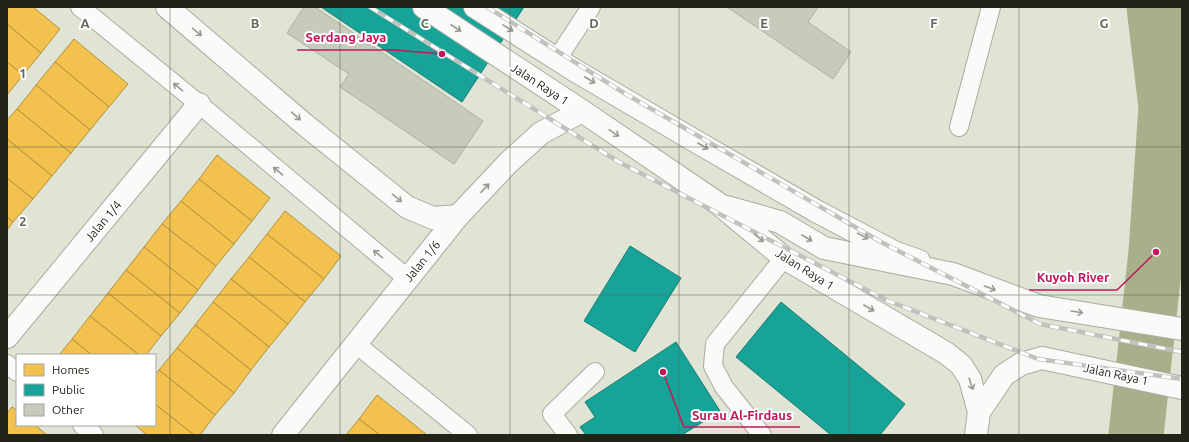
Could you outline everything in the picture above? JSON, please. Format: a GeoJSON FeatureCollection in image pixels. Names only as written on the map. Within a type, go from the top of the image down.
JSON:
{"type":"FeatureCollection","features":[{"type":"Feature","properties":{"kind":"street"},"geometry":{"type":"LineString","coordinates":[[167,7],[304,124],[407,207],[433,218],[458,216]]}},
{"type":"Feature","properties":{"kind":"street","name":"Jalan Raya 1"},"geometry":{"type":"LineString","coordinates":[[424,7],[582,111],[718,204],[784,258],[946,353],[961,365],[970,379],[979,412]]}},
{"type":"Feature","properties":{"kind":"street"},"geometry":{"type":"LineString","coordinates":[[475,7],[557,59],[690,138],[816,211],[896,253],[1039,306],[1182,330]]}},
{"type":"Feature","properties":{"kind":"street","name":"Jalan 1/4"},"geometry":{"type":"LineString","coordinates":[[7,337],[199,104]]}},
{"type":"Feature","properties":{"kind":"street","name":"Jalan 1/6"},"geometry":{"type":"LineString","coordinates":[[283,435],[458,216],[509,162],[541,133],[582,111]]}},
{"type":"Feature","properties":{"kind":"street"},"geometry":{"type":"LineString","coordinates":[[718,204],[780,222],[824,248],[953,274]]}},
{"type":"Feature","properties":{"kind":"street","name":"Jalan Raya 1"},"geometry":{"type":"LineString","coordinates":[[979,412],[1004,375],[1020,364],[1042,358],[1182,388]]}},
{"type":"Feature","properties":{"kind":"street"},"geometry":{"type":"LineString","coordinates":[[976,435],[979,412]]}},
{"type":"Feature","properties":{"kind":"lane"},"geometry":{"type":"LineString","coordinates":[[80,7],[199,104],[408,279]]}},
{"type":"Feature","properties":{"kind":"lane"},"geometry":{"type":"LineString","coordinates":[[959,128],[991,7]]}},
{"type":"Feature","properties":{"kind":"lane"},"geometry":{"type":"LineString","coordinates":[[557,59],[583,10]]}},
{"type":"Feature","properties":{"kind":"lane"},"geometry":{"type":"LineString","coordinates":[[762,435],[724,387],[713,366],[715,344],[784,258]]}},
{"type":"Feature","properties":{"kind":"lane"},"geometry":{"type":"LineString","coordinates":[[356,344],[468,435]]}},
{"type":"Feature","properties":{"kind":"lane"},"geometry":{"type":"LineString","coordinates":[[7,364],[16,371]]}},
{"type":"Feature","properties":{"kind":"lane"},"geometry":{"type":"LineString","coordinates":[[568,435],[552,414],[595,372]]}},
{"type":"Feature","properties":{"kind":"lane"},"geometry":{"type":"LineString","coordinates":[[83,426],[94,435]]}},
{"type":"Feature","properties":{"kind":"building: Homes"},"geometry":{"type":"Polygon","coordinates":[[[7,7],[33,7],[60,29],[41,53],[7,24],[7,7]]]}},
{"type":"Feature","properties":{"kind":"building: Homes"},"geometry":{"type":"Polygon","coordinates":[[[7,24],[41,53],[23,75],[7,62],[7,24]]]}},
{"type":"Feature","properties":{"kind":"building: Homes"},"geometry":{"type":"Polygon","coordinates":[[[74,39],[128,84],[109,107],[55,62],[74,39]]]}},
{"type":"Feature","properties":{"kind":"building: Homes"},"geometry":{"type":"Polygon","coordinates":[[[7,62],[23,75],[7,95],[7,62]]]}},
{"type":"Feature","properties":{"kind":"building: Homes"},"geometry":{"type":"Polygon","coordinates":[[[55,62],[109,107],[90,130],[36,85],[55,62]]]}},
{"type":"Feature","properties":{"kind":"building: Homes"},"geometry":{"type":"Polygon","coordinates":[[[36,85],[90,130],[71,153],[17,109],[36,85]]]}},
{"type":"Feature","properties":{"kind":"building: Homes"},"geometry":{"type":"Polygon","coordinates":[[[17,109],[71,153],[52,176],[7,139],[7,120],[17,109]]]}},
{"type":"Feature","properties":{"kind":"building: Homes"},"geometry":{"type":"Polygon","coordinates":[[[7,139],[52,176],[33,199],[7,178],[7,139]]]}},
{"type":"Feature","properties":{"kind":"building: Homes"},"geometry":{"type":"Polygon","coordinates":[[[217,155],[270,198],[252,221],[199,179],[217,155]]]}},
{"type":"Feature","properties":{"kind":"building: Homes"},"geometry":{"type":"Polygon","coordinates":[[[7,178],[33,199],[13,222],[7,217],[7,178]]]}},
{"type":"Feature","properties":{"kind":"building: Homes"},"geometry":{"type":"Polygon","coordinates":[[[199,179],[252,221],[234,244],[181,201],[199,179]]]}},
{"type":"Feature","properties":{"kind":"building: Homes"},"geometry":{"type":"Polygon","coordinates":[[[181,201],[234,244],[216,266],[162,224],[181,201]]]}},
{"type":"Feature","properties":{"kind":"building: Homes"},"geometry":{"type":"Polygon","coordinates":[[[285,211],[341,256],[324,279],[267,234],[285,211]]]}},
{"type":"Feature","properties":{"kind":"building: Homes"},"geometry":{"type":"Polygon","coordinates":[[[7,217],[13,222],[7,230],[7,217]]]}},
{"type":"Feature","properties":{"kind":"building: Homes"},"geometry":{"type":"Polygon","coordinates":[[[162,224],[216,266],[198,290],[144,247],[162,224]]]}},
{"type":"Feature","properties":{"kind":"building: Homes"},"geometry":{"type":"Polygon","coordinates":[[[267,234],[324,279],[305,302],[249,257],[267,234]]]}},
{"type":"Feature","properties":{"kind":"building: Homes"},"geometry":{"type":"Polygon","coordinates":[[[144,247],[198,290],[180,313],[126,270],[144,247]]]}},
{"type":"Feature","properties":{"kind":"building: Homes"},"geometry":{"type":"Polygon","coordinates":[[[249,257],[305,302],[288,324],[231,279],[249,257]]]}},
{"type":"Feature","properties":{"kind":"building: Homes"},"geometry":{"type":"Polygon","coordinates":[[[126,270],[180,313],[161,336],[108,293],[126,270]]]}},
{"type":"Feature","properties":{"kind":"building: Homes"},"geometry":{"type":"Polygon","coordinates":[[[231,279],[288,324],[269,347],[213,302],[231,279]]]}},
{"type":"Feature","properties":{"kind":"building: Homes"},"geometry":{"type":"Polygon","coordinates":[[[108,293],[161,336],[147,354],[138,354],[90,316],[108,293]]]}},
{"type":"Feature","properties":{"kind":"building: Homes"},"geometry":{"type":"Polygon","coordinates":[[[213,302],[269,347],[251,370],[195,325],[213,302]]]}},
{"type":"Feature","properties":{"kind":"building: Homes"},"geometry":{"type":"Polygon","coordinates":[[[90,316],[138,354],[91,354],[72,339],[90,316]]]}},
{"type":"Feature","properties":{"kind":"building: Homes"},"geometry":{"type":"Polygon","coordinates":[[[195,325],[251,370],[234,393],[177,348],[195,325]]]}},
{"type":"Feature","properties":{"kind":"building: Homes"},"geometry":{"type":"Polygon","coordinates":[[[72,339],[91,354],[60,354],[72,339]]]}},
{"type":"Feature","properties":{"kind":"building: Homes"},"geometry":{"type":"Polygon","coordinates":[[[177,348],[234,393],[215,415],[159,370],[177,348]]]}},
{"type":"Feature","properties":{"kind":"building: Homes"},"geometry":{"type":"Polygon","coordinates":[[[159,370],[215,415],[200,435],[194,435],[156,405],[156,374],[159,370]]]}},
{"type":"Feature","properties":{"kind":"building: Homes"},"geometry":{"type":"Polygon","coordinates":[[[377,395],[427,435],[380,435],[359,419],[377,395]]]}},
{"type":"Feature","properties":{"kind":"building: Homes"},"geometry":{"type":"Polygon","coordinates":[[[156,405],[194,435],[147,435],[136,426],[156,426],[156,405]]]}},
{"type":"Feature","properties":{"kind":"building: Homes"},"geometry":{"type":"Polygon","coordinates":[[[12,407],[16,409],[16,426],[36,426],[47,435],[7,435],[7,413],[12,407]]]}},
{"type":"Feature","properties":{"kind":"building: Homes"},"geometry":{"type":"Polygon","coordinates":[[[359,419],[380,435],[346,435],[359,419]]]}},
{"type":"Feature","properties":{"kind":"building: Public"},"geometry":{"type":"Polygon","coordinates":[[[321,7],[524,7],[462,102],[321,7]]]}},
{"type":"Feature","properties":{"kind":"building: Public"},"geometry":{"type":"Polygon","coordinates":[[[630,246],[681,278],[635,352],[584,321],[630,246]]]}},
{"type":"Feature","properties":{"kind":"building: Public"},"geometry":{"type":"Polygon","coordinates":[[[781,302],[905,404],[880,435],[831,435],[736,357],[781,302]]]}},
{"type":"Feature","properties":{"kind":"building: Public"},"geometry":{"type":"Polygon","coordinates":[[[676,342],[720,411],[682,435],[586,435],[580,427],[595,417],[585,402],[676,342]]]}},
{"type":"Feature","properties":{"kind":"building: Other"},"geometry":{"type":"Polygon","coordinates":[[[304,7],[315,7],[483,121],[454,164],[340,87],[349,74],[287,33],[304,7]]]}},
{"type":"Feature","properties":{"kind":"building: Other"},"geometry":{"type":"Polygon","coordinates":[[[727,7],[818,7],[808,22],[851,52],[833,79],[727,7]]]}},
{"type":"Feature","properties":{"kind":"waterway"},"geometry":{"type":"LineString","coordinates":[[1136,435],[1156,252],[1166,107],[1154,7]]}},
{"type":"Feature","properties":{"kind":"railway"},"geometry":{"type":"LineString","coordinates":[[370,7],[619,162],[886,300],[1038,359],[1182,379]]}},
{"type":"Feature","properties":{"kind":"railway"},"geometry":{"type":"LineString","coordinates":[[487,7],[624,93],[881,242],[1040,324],[1182,352]]}},
{"type":"Feature","properties":{"kind":"place","name":"Serdang Jaya"},"geometry":{"type":"Point","coordinates":[442,54]}},
{"type":"Feature","properties":{"kind":"place","name":"Kuyoh River"},"geometry":{"type":"Point","coordinates":[1156,252]}},
{"type":"Feature","properties":{"kind":"place","name":"Surau Al-Firdaus"},"geometry":{"type":"Point","coordinates":[663,372]}}]}
